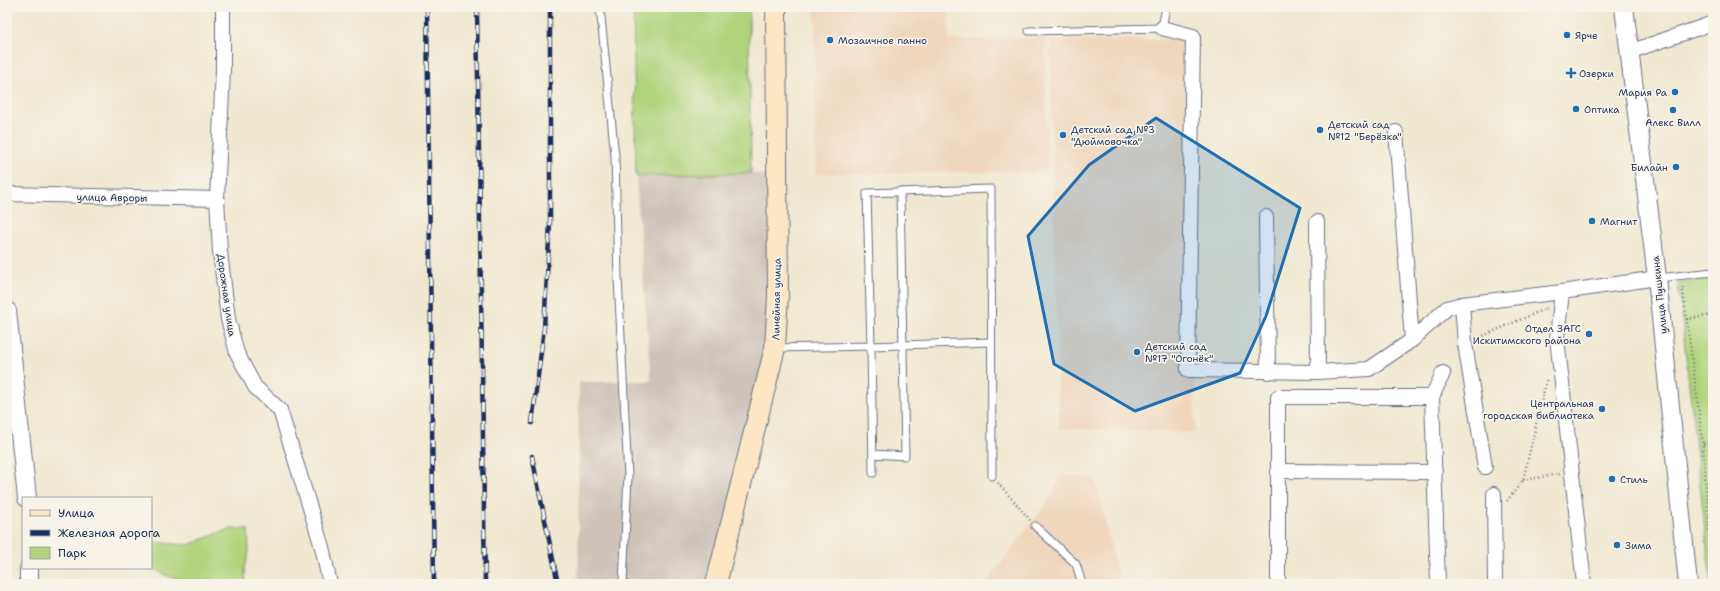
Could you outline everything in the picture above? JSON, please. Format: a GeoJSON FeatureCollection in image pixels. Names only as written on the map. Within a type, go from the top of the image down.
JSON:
{"type":"FeatureCollection","features":[{"type":"Feature","properties":{"kind":"main road","name":"Линейная улица"},"geometry":{"type":"LineString","coordinates":[[716,584],[775,348],[778,296],[776,7]]}},
{"type":"Feature","properties":{"kind":"street","name":"Дорожная улица"},"geometry":{"type":"LineString","coordinates":[[223,7],[223,70],[217,199],[220,251],[228,319],[237,353],[255,387],[280,410],[322,547],[330,584]]}},
{"type":"Feature","properties":{"kind":"street","name":"улица Пушкина"},"geometry":{"type":"LineString","coordinates":[[1624,7],[1657,278],[1688,584]]}},
{"type":"Feature","properties":{"kind":"street"},"geometry":{"type":"LineString","coordinates":[[1629,52],[1713,23]]}},
{"type":"Feature","properties":{"kind":"street"},"geometry":{"type":"LineString","coordinates":[[1162,28],[1193,36],[1188,370],[1318,372],[1369,369],[1412,340],[1447,308],[1462,304],[1562,297],[1657,278]]}},
{"type":"Feature","properties":{"kind":"street"},"geometry":{"type":"LineString","coordinates":[[1396,132],[1412,340]]}},
{"type":"Feature","properties":{"kind":"street","name":"улица Авроры"},"geometry":{"type":"LineString","coordinates":[[7,194],[217,199]]}},
{"type":"Feature","properties":{"kind":"street"},"geometry":{"type":"LineString","coordinates":[[1266,217],[1268,372]]}},
{"type":"Feature","properties":{"kind":"street"},"geometry":{"type":"LineString","coordinates":[[1317,222],[1318,372]]}},
{"type":"Feature","properties":{"kind":"street"},"geometry":{"type":"LineString","coordinates":[[1562,297],[1557,338],[1584,584]]}},
{"type":"Feature","properties":{"kind":"street"},"geometry":{"type":"LineString","coordinates":[[1462,304],[1465,344],[1485,467]]}},
{"type":"Feature","properties":{"kind":"street"},"geometry":{"type":"LineString","coordinates":[[7,311],[27,497]]}},
{"type":"Feature","properties":{"kind":"street"},"geometry":{"type":"LineString","coordinates":[[1438,584],[1432,397],[1443,373]]}},
{"type":"Feature","properties":{"kind":"street"},"geometry":{"type":"LineString","coordinates":[[1278,584],[1278,397],[1432,397]]}},
{"type":"Feature","properties":{"kind":"street"},"geometry":{"type":"LineString","coordinates":[[1278,472],[1435,472]]}},
{"type":"Feature","properties":{"kind":"street"},"geometry":{"type":"LineString","coordinates":[[1494,494],[1495,584]]}},
{"type":"Feature","properties":{"kind":"street"},"geometry":{"type":"LineString","coordinates":[[29,569],[29,584]]}},
{"type":"Feature","properties":{"kind":"lane"},"geometry":{"type":"LineString","coordinates":[[600,7],[614,156],[618,278],[628,476],[623,584]]}},
{"type":"Feature","properties":{"kind":"lane"},"geometry":{"type":"LineString","coordinates":[[1029,31],[1162,28],[1166,7]]}},
{"type":"Feature","properties":{"kind":"lane"},"geometry":{"type":"LineString","coordinates":[[873,473],[872,346],[867,193],[991,189],[992,476]]}},
{"type":"Feature","properties":{"kind":"lane"},"geometry":{"type":"LineString","coordinates":[[873,454],[906,456],[900,192]]}},
{"type":"Feature","properties":{"kind":"lane"},"geometry":{"type":"LineString","coordinates":[[1657,278],[1681,274],[1713,272]]}},
{"type":"Feature","properties":{"kind":"lane"},"geometry":{"type":"LineString","coordinates":[[775,348],[991,342]]}},
{"type":"Feature","properties":{"kind":"lane"},"geometry":{"type":"LineString","coordinates":[[1035,526],[1076,564],[1082,584]]}},
{"type":"Feature","properties":{"kind":"path"},"geometry":{"type":"LineString","coordinates":[[1681,274],[1703,444],[1713,583]]}},
{"type":"Feature","properties":{"kind":"path"},"geometry":{"type":"LineString","coordinates":[[1465,344],[1562,297]]}},
{"type":"Feature","properties":{"kind":"path"},"geometry":{"type":"LineString","coordinates":[[1687,319],[1713,315]]}},
{"type":"Feature","properties":{"kind":"path"},"geometry":{"type":"LineString","coordinates":[[1494,518],[1523,480],[1548,376]]}},
{"type":"Feature","properties":{"kind":"path"},"geometry":{"type":"LineString","coordinates":[[1703,444],[1713,442]]}},
{"type":"Feature","properties":{"kind":"path"},"geometry":{"type":"LineString","coordinates":[[1523,480],[1572,471]]}},
{"type":"Feature","properties":{"kind":"path"},"geometry":{"type":"LineString","coordinates":[[992,476],[1035,526]]}},
{"type":"Feature","properties":{"kind":"highlighted area"},"geometry":{"type":"Polygon","coordinates":[[[1156,118],[1300,208],[1266,316],[1240,373],[1135,411],[1054,364],[1028,236],[1089,165],[1156,118]]]}},
{"type":"Feature","properties":{"kind":"shaded area"},"geometry":{"type":"Polygon","coordinates":[[[815,7],[949,7],[949,40],[1045,38],[1047,171],[816,174],[815,7]]]}},
{"type":"Feature","properties":{"kind":"shaded area"},"geometry":{"type":"Polygon","coordinates":[[[1190,39],[1195,433],[1059,428],[1050,41],[1190,39]]]}},
{"type":"Feature","properties":{"kind":"shaded area"},"geometry":{"type":"Polygon","coordinates":[[[751,173],[775,176],[776,318],[711,584],[578,584],[579,382],[651,381],[636,176],[751,173]]]}},
{"type":"Feature","properties":{"kind":"shaded area"},"geometry":{"type":"Polygon","coordinates":[[[1062,475],[1095,478],[1120,584],[985,584],[1050,499],[1062,475]]]}},
{"type":"Feature","properties":{"kind":"green space"},"geometry":{"type":"Polygon","coordinates":[[[633,7],[749,7],[751,173],[636,176],[633,7]]]}},
{"type":"Feature","properties":{"kind":"green space"},"geometry":{"type":"Polygon","coordinates":[[[1713,275],[1713,584],[1711,584],[1678,284],[1713,275]]]}},
{"type":"Feature","properties":{"kind":"green space"},"geometry":{"type":"Polygon","coordinates":[[[229,529],[248,529],[249,551],[245,568],[246,584],[209,584],[185,581],[174,578],[152,568],[152,542],[188,545],[229,529]]]}},
{"type":"Feature","properties":{"kind":"railway"},"geometry":{"type":"LineString","coordinates":[[427,7],[434,584]]}},
{"type":"Feature","properties":{"kind":"railway"},"geometry":{"type":"LineString","coordinates":[[477,7],[485,584]]}},
{"type":"Feature","properties":{"kind":"railway"},"geometry":{"type":"LineString","coordinates":[[532,423],[544,328],[550,223],[550,7]]}},
{"type":"Feature","properties":{"kind":"railway"},"geometry":{"type":"LineString","coordinates":[[532,456],[558,584]]}},
{"type":"Feature","properties":{"kind":"place","name":"Ярче"},"geometry":{"type":"Point","coordinates":[1567,35]}},
{"type":"Feature","properties":{"kind":"place","name":"Мозаичное панно"},"geometry":{"type":"Point","coordinates":[830,40]}},
{"type":"Feature","properties":{"kind":"place","name":"Озерки"},"geometry":{"type":"Point","coordinates":[1571,73]}},
{"type":"Feature","properties":{"kind":"place","name":"Мария Ра"},"geometry":{"type":"Point","coordinates":[1675,92]}},
{"type":"Feature","properties":{"kind":"place","name":"Оптика"},"geometry":{"type":"Point","coordinates":[1576,109]}},
{"type":"Feature","properties":{"kind":"place","name":"Алекс Вилл"},"geometry":{"type":"Point","coordinates":[1673,110]}},
{"type":"Feature","properties":{"kind":"place","name":"Детский сад №12 \"Берёзка\""},"geometry":{"type":"Point","coordinates":[1320,130]}},
{"type":"Feature","properties":{"kind":"place","name":"Детский сад №3 \"Дюймовочка\""},"geometry":{"type":"Point","coordinates":[1063,135]}},
{"type":"Feature","properties":{"kind":"place","name":"Билайн"},"geometry":{"type":"Point","coordinates":[1676,167]}},
{"type":"Feature","properties":{"kind":"place","name":"Магнит"},"geometry":{"type":"Point","coordinates":[1592,221]}},
{"type":"Feature","properties":{"kind":"place","name":"Отдел ЗАГС Искитимского района"},"geometry":{"type":"Point","coordinates":[1589,334]}},
{"type":"Feature","properties":{"kind":"place","name":"Детский сад №17 \"Огонёк\""},"geometry":{"type":"Point","coordinates":[1137,352]}},
{"type":"Feature","properties":{"kind":"place","name":"Центральная городская библиотека"},"geometry":{"type":"Point","coordinates":[1602,409]}},
{"type":"Feature","properties":{"kind":"place","name":"Стиль"},"geometry":{"type":"Point","coordinates":[1612,479]}},
{"type":"Feature","properties":{"kind":"place","name":"Зима"},"geometry":{"type":"Point","coordinates":[1617,545]}}]}
